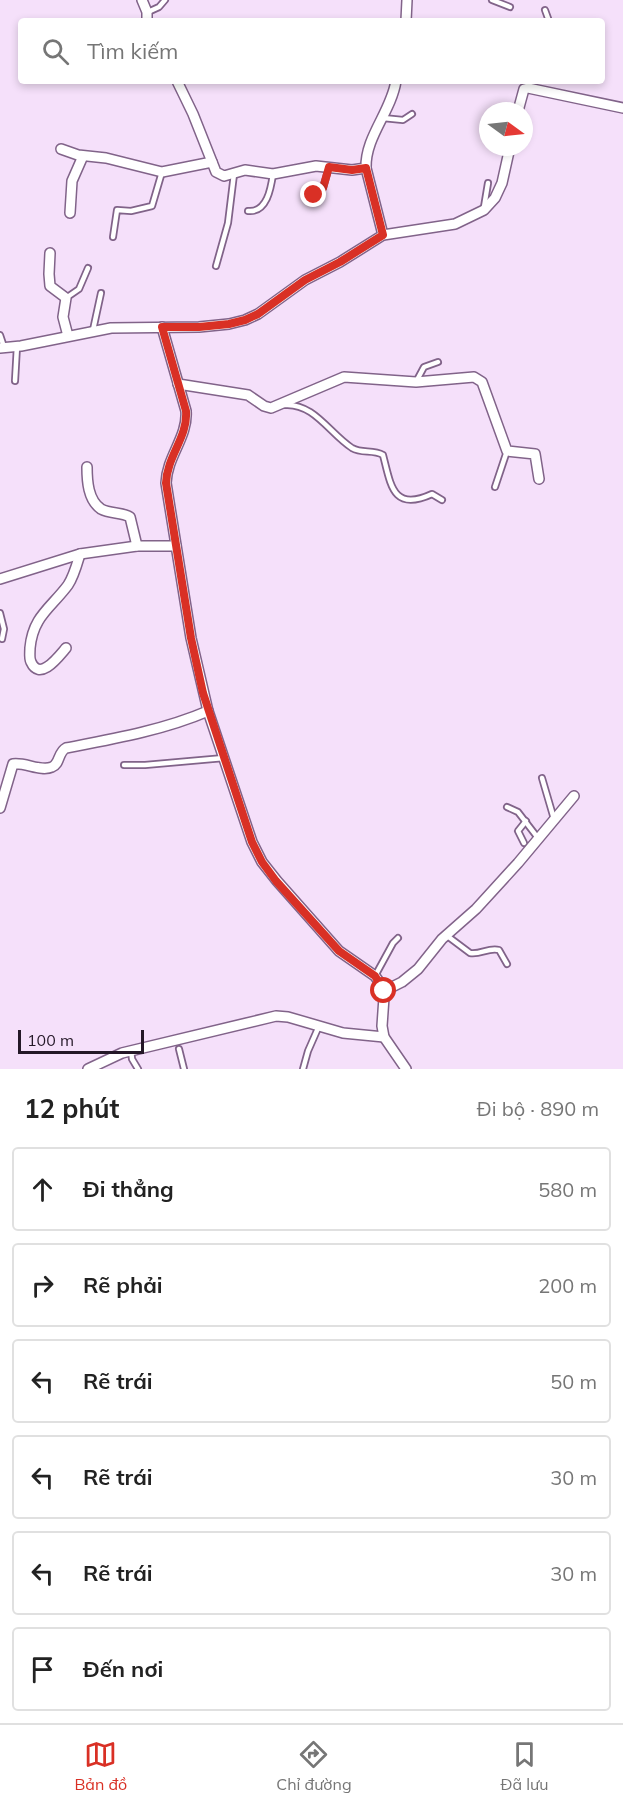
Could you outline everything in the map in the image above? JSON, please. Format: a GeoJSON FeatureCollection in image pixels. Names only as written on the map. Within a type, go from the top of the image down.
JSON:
{"type":"FeatureCollection","features":[{"type":"Feature","properties":{"kind":"street"},"geometry":{"type":"LineString","coordinates":[[142,0],[147,16]]}},
{"type":"Feature","properties":{"kind":"street"},"geometry":{"type":"LineString","coordinates":[[406,18],[407,0]]}},
{"type":"Feature","properties":{"kind":"street"},"geometry":{"type":"LineString","coordinates":[[178,84],[219,176],[245,170],[273,174],[316,166],[352,170],[366,168]]}},
{"type":"Feature","properties":{"kind":"street"},"geometry":{"type":"LineString","coordinates":[[383,235],[366,168],[366,158],[369,146],[394,93],[396,84]]}},
{"type":"Feature","properties":{"kind":"street"},"geometry":{"type":"LineString","coordinates":[[519,102],[522,85],[526,88],[623,108]]}},
{"type":"Feature","properties":{"kind":"street"},"geometry":{"type":"LineString","coordinates":[[61,149],[83,156],[106,158],[162,171],[212,162]]}},
{"type":"Feature","properties":{"kind":"street"},"geometry":{"type":"LineString","coordinates":[[70,213],[72,181],[83,156]]}},
{"type":"Feature","properties":{"kind":"street"},"geometry":{"type":"LineString","coordinates":[[2,347],[111,328],[199,327],[245,320],[258,314],[305,280],[340,262],[383,235],[455,224],[484,210],[495,198],[502,183],[508,156]]}},
{"type":"Feature","properties":{"kind":"street"},"geometry":{"type":"LineString","coordinates":[[50,253],[50,286],[66,298],[63,317],[68,336]]}},
{"type":"Feature","properties":{"kind":"street"},"geometry":{"type":"LineString","coordinates":[[162,327],[186,420],[169,462],[166,483],[191,638],[208,711],[252,842],[262,862],[339,951],[375,976],[384,991],[382,1026],[384,1037],[406,1069]]}},
{"type":"Feature","properties":{"kind":"street"},"geometry":{"type":"LineString","coordinates":[[178,384],[248,395],[271,408],[344,377],[416,382],[474,377],[480,380],[507,451],[535,454],[539,479]]}},
{"type":"Feature","properties":{"kind":"street"},"geometry":{"type":"LineString","coordinates":[[87,467],[88,488],[98,505],[104,510],[130,517],[137,546]]}},
{"type":"Feature","properties":{"kind":"street"},"geometry":{"type":"LineString","coordinates":[[0,579],[81,554],[137,546],[177,546]]}},
{"type":"Feature","properties":{"kind":"street"},"geometry":{"type":"LineString","coordinates":[[66,648],[51,666],[44,669],[36,668],[30,659],[35,626],[41,615],[69,583],[81,554]]}},
{"type":"Feature","properties":{"kind":"street"},"geometry":{"type":"LineString","coordinates":[[0,808],[13,764],[50,768],[56,764],[62,750],[66,748],[172,723],[208,711]]}},
{"type":"Feature","properties":{"kind":"street"},"geometry":{"type":"LineString","coordinates":[[384,991],[414,974],[446,935],[476,909],[574,796]]}},
{"type":"Feature","properties":{"kind":"street"},"geometry":{"type":"LineString","coordinates":[[88,1069],[131,1050],[177,1045],[276,1016],[288,1017],[343,1033],[384,1037]]}},
{"type":"Feature","properties":{"kind":"lane"},"geometry":{"type":"LineString","coordinates":[[147,16],[165,0]]}},
{"type":"Feature","properties":{"kind":"lane"},"geometry":{"type":"LineString","coordinates":[[492,0],[510,7]]}},
{"type":"Feature","properties":{"kind":"lane"},"geometry":{"type":"LineString","coordinates":[[545,10],[548,18]]}},
{"type":"Feature","properties":{"kind":"lane"},"geometry":{"type":"LineString","coordinates":[[383,118],[403,120],[412,114]]}},
{"type":"Feature","properties":{"kind":"lane"},"geometry":{"type":"LineString","coordinates":[[314,195],[323,188],[329,167]]}},
{"type":"Feature","properties":{"kind":"lane"},"geometry":{"type":"LineString","coordinates":[[113,237],[117,210],[131,211],[152,206],[162,171]]}},
{"type":"Feature","properties":{"kind":"lane"},"geometry":{"type":"LineString","coordinates":[[216,266],[228,223],[234,174]]}},
{"type":"Feature","properties":{"kind":"lane"},"geometry":{"type":"LineString","coordinates":[[248,211],[258,209],[266,201],[272,187],[273,174]]}},
{"type":"Feature","properties":{"kind":"lane"},"geometry":{"type":"LineString","coordinates":[[484,210],[488,183]]}},
{"type":"Feature","properties":{"kind":"lane"},"geometry":{"type":"LineString","coordinates":[[66,298],[79,289],[87,268]]}},
{"type":"Feature","properties":{"kind":"lane"},"geometry":{"type":"LineString","coordinates":[[93,330],[101,293]]}},
{"type":"Feature","properties":{"kind":"lane"},"geometry":{"type":"LineString","coordinates":[[0,334],[2,347]]}},
{"type":"Feature","properties":{"kind":"lane"},"geometry":{"type":"LineString","coordinates":[[15,381],[17,346]]}},
{"type":"Feature","properties":{"kind":"lane"},"geometry":{"type":"LineString","coordinates":[[416,382],[424,367],[438,362]]}},
{"type":"Feature","properties":{"kind":"lane"},"geometry":{"type":"LineString","coordinates":[[271,408],[289,405],[301,407],[313,414],[342,442],[353,449],[359,452],[378,452],[383,455],[393,489],[398,496],[409,501],[418,501],[432,494],[442,500]]}},
{"type":"Feature","properties":{"kind":"lane"},"geometry":{"type":"LineString","coordinates":[[495,487],[507,451]]}},
{"type":"Feature","properties":{"kind":"lane"},"geometry":{"type":"LineString","coordinates":[[0,613],[4,629],[2,639]]}},
{"type":"Feature","properties":{"kind":"lane"},"geometry":{"type":"LineString","coordinates":[[124,765],[224,758]]}},
{"type":"Feature","properties":{"kind":"lane"},"geometry":{"type":"LineString","coordinates":[[542,778],[554,819]]}},
{"type":"Feature","properties":{"kind":"lane"},"geometry":{"type":"LineString","coordinates":[[507,807],[518,812],[538,838]]}},
{"type":"Feature","properties":{"kind":"lane"},"geometry":{"type":"LineString","coordinates":[[524,843],[518,831],[526,821]]}},
{"type":"Feature","properties":{"kind":"lane"},"geometry":{"type":"LineString","coordinates":[[446,935],[470,953],[499,950],[507,964]]}},
{"type":"Feature","properties":{"kind":"lane"},"geometry":{"type":"LineString","coordinates":[[375,976],[398,938]]}},
{"type":"Feature","properties":{"kind":"lane"},"geometry":{"type":"LineString","coordinates":[[303,1069],[319,1026]]}},
{"type":"Feature","properties":{"kind":"lane"},"geometry":{"type":"LineString","coordinates":[[177,1045],[184,1069]]}},
{"type":"Feature","properties":{"kind":"lane"},"geometry":{"type":"LineString","coordinates":[[131,1050],[132,1059],[138,1069]]}},
{"type":"Feature","properties":{"kind":"route"},"geometry":{"type":"LineString","coordinates":[[314,195],[320,192],[325,185],[329,167],[352,170],[366,168],[383,235],[340,262],[305,280],[258,314],[245,320],[199,327],[162,327],[186,411],[184,429],[166,472],[166,483],[191,638],[203,693],[252,842],[262,862],[276,881],[339,951],[375,976],[384,991]]}}]}
